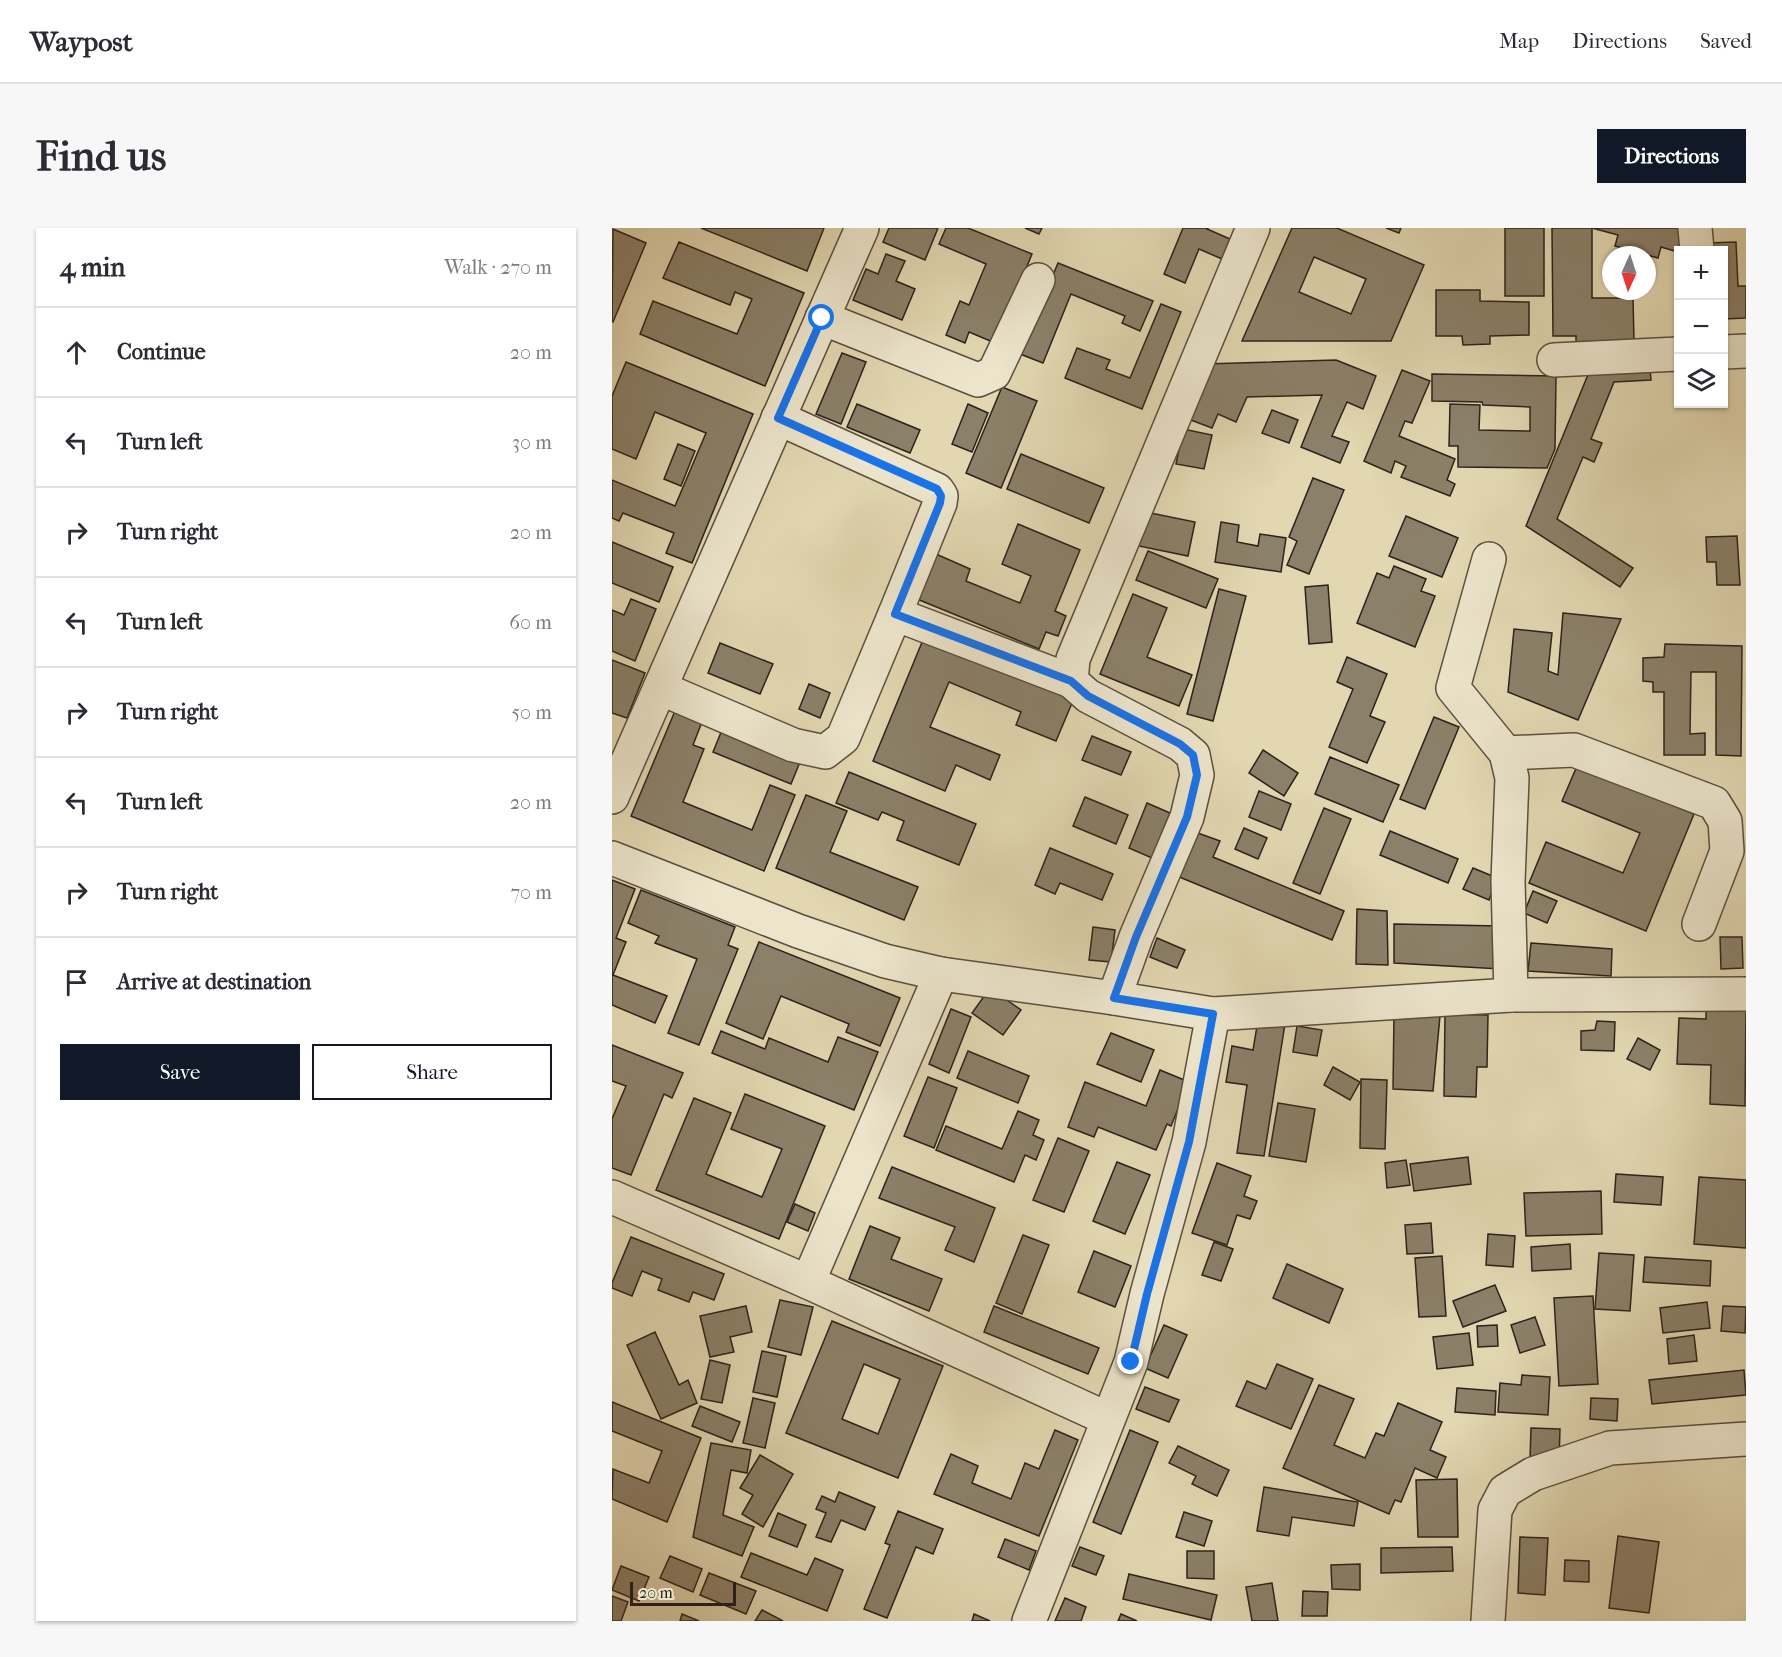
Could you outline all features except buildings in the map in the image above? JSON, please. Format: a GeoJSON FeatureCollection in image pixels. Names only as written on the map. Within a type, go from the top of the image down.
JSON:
{"type":"FeatureCollection","features":[{"type":"Feature","properties":{"kind":"street"},"geometry":{"type":"LineString","coordinates":[[612,797],[862,228]]}},
{"type":"Feature","properties":{"kind":"street"},"geometry":{"type":"LineString","coordinates":[[1071,681],[1073,659],[1253,228]]}},
{"type":"Feature","properties":{"kind":"street"},"geometry":{"type":"LineString","coordinates":[[1695,228],[1697,246]]}},
{"type":"Feature","properties":{"kind":"street"},"geometry":{"type":"LineString","coordinates":[[822,318],[978,380],[994,373],[1038,280]]}},
{"type":"Feature","properties":{"kind":"street"},"geometry":{"type":"LineString","coordinates":[[1728,352],[1746,351]]}},
{"type":"Feature","properties":{"kind":"street"},"geometry":{"type":"LineString","coordinates":[[1554,360],[1674,354]]}},
{"type":"Feature","properties":{"kind":"street"},"geometry":{"type":"LineString","coordinates":[[660,688],[793,745],[825,752],[843,738],[941,496],[937,489],[778,418]]}},
{"type":"Feature","properties":{"kind":"street"},"geometry":{"type":"LineString","coordinates":[[1490,559],[1453,688],[1506,753],[1512,777],[1508,880],[1511,995]]}},
{"type":"Feature","properties":{"kind":"street"},"geometry":{"type":"LineString","coordinates":[[895,614],[1071,681],[1088,696],[1180,744],[1193,755],[1197,775],[1187,817],[1136,937],[1114,998]]}},
{"type":"Feature","properties":{"kind":"street"},"geometry":{"type":"LineString","coordinates":[[1506,753],[1574,750],[1714,803],[1725,821],[1727,851],[1699,924]]}},
{"type":"Feature","properties":{"kind":"street"},"geometry":{"type":"LineString","coordinates":[[612,858],[798,931],[885,961],[941,974],[1213,1014],[1511,995],[1746,994]]}},
{"type":"Feature","properties":{"kind":"street"},"geometry":{"type":"LineString","coordinates":[[808,1282],[941,974]]}},
{"type":"Feature","properties":{"kind":"street"},"geometry":{"type":"LineString","coordinates":[[1029,1621],[1131,1362],[1147,1294],[1189,1142],[1213,1014]]}},
{"type":"Feature","properties":{"kind":"street"},"geometry":{"type":"LineString","coordinates":[[612,1197],[808,1282],[1108,1419]]}},
{"type":"Feature","properties":{"kind":"street"},"geometry":{"type":"LineString","coordinates":[[1488,1621],[1495,1510],[1505,1491],[1533,1474],[1610,1448],[1746,1439]]}},
{"type":"Feature","properties":{"kind":"route"},"geometry":{"type":"LineString","coordinates":[[822,318],[778,418],[937,489],[941,496],[895,614],[1071,681],[1088,696],[1180,744],[1193,755],[1197,775],[1187,817],[1136,937],[1114,998],[1213,1014],[1189,1142],[1147,1294],[1131,1362]]}}]}
